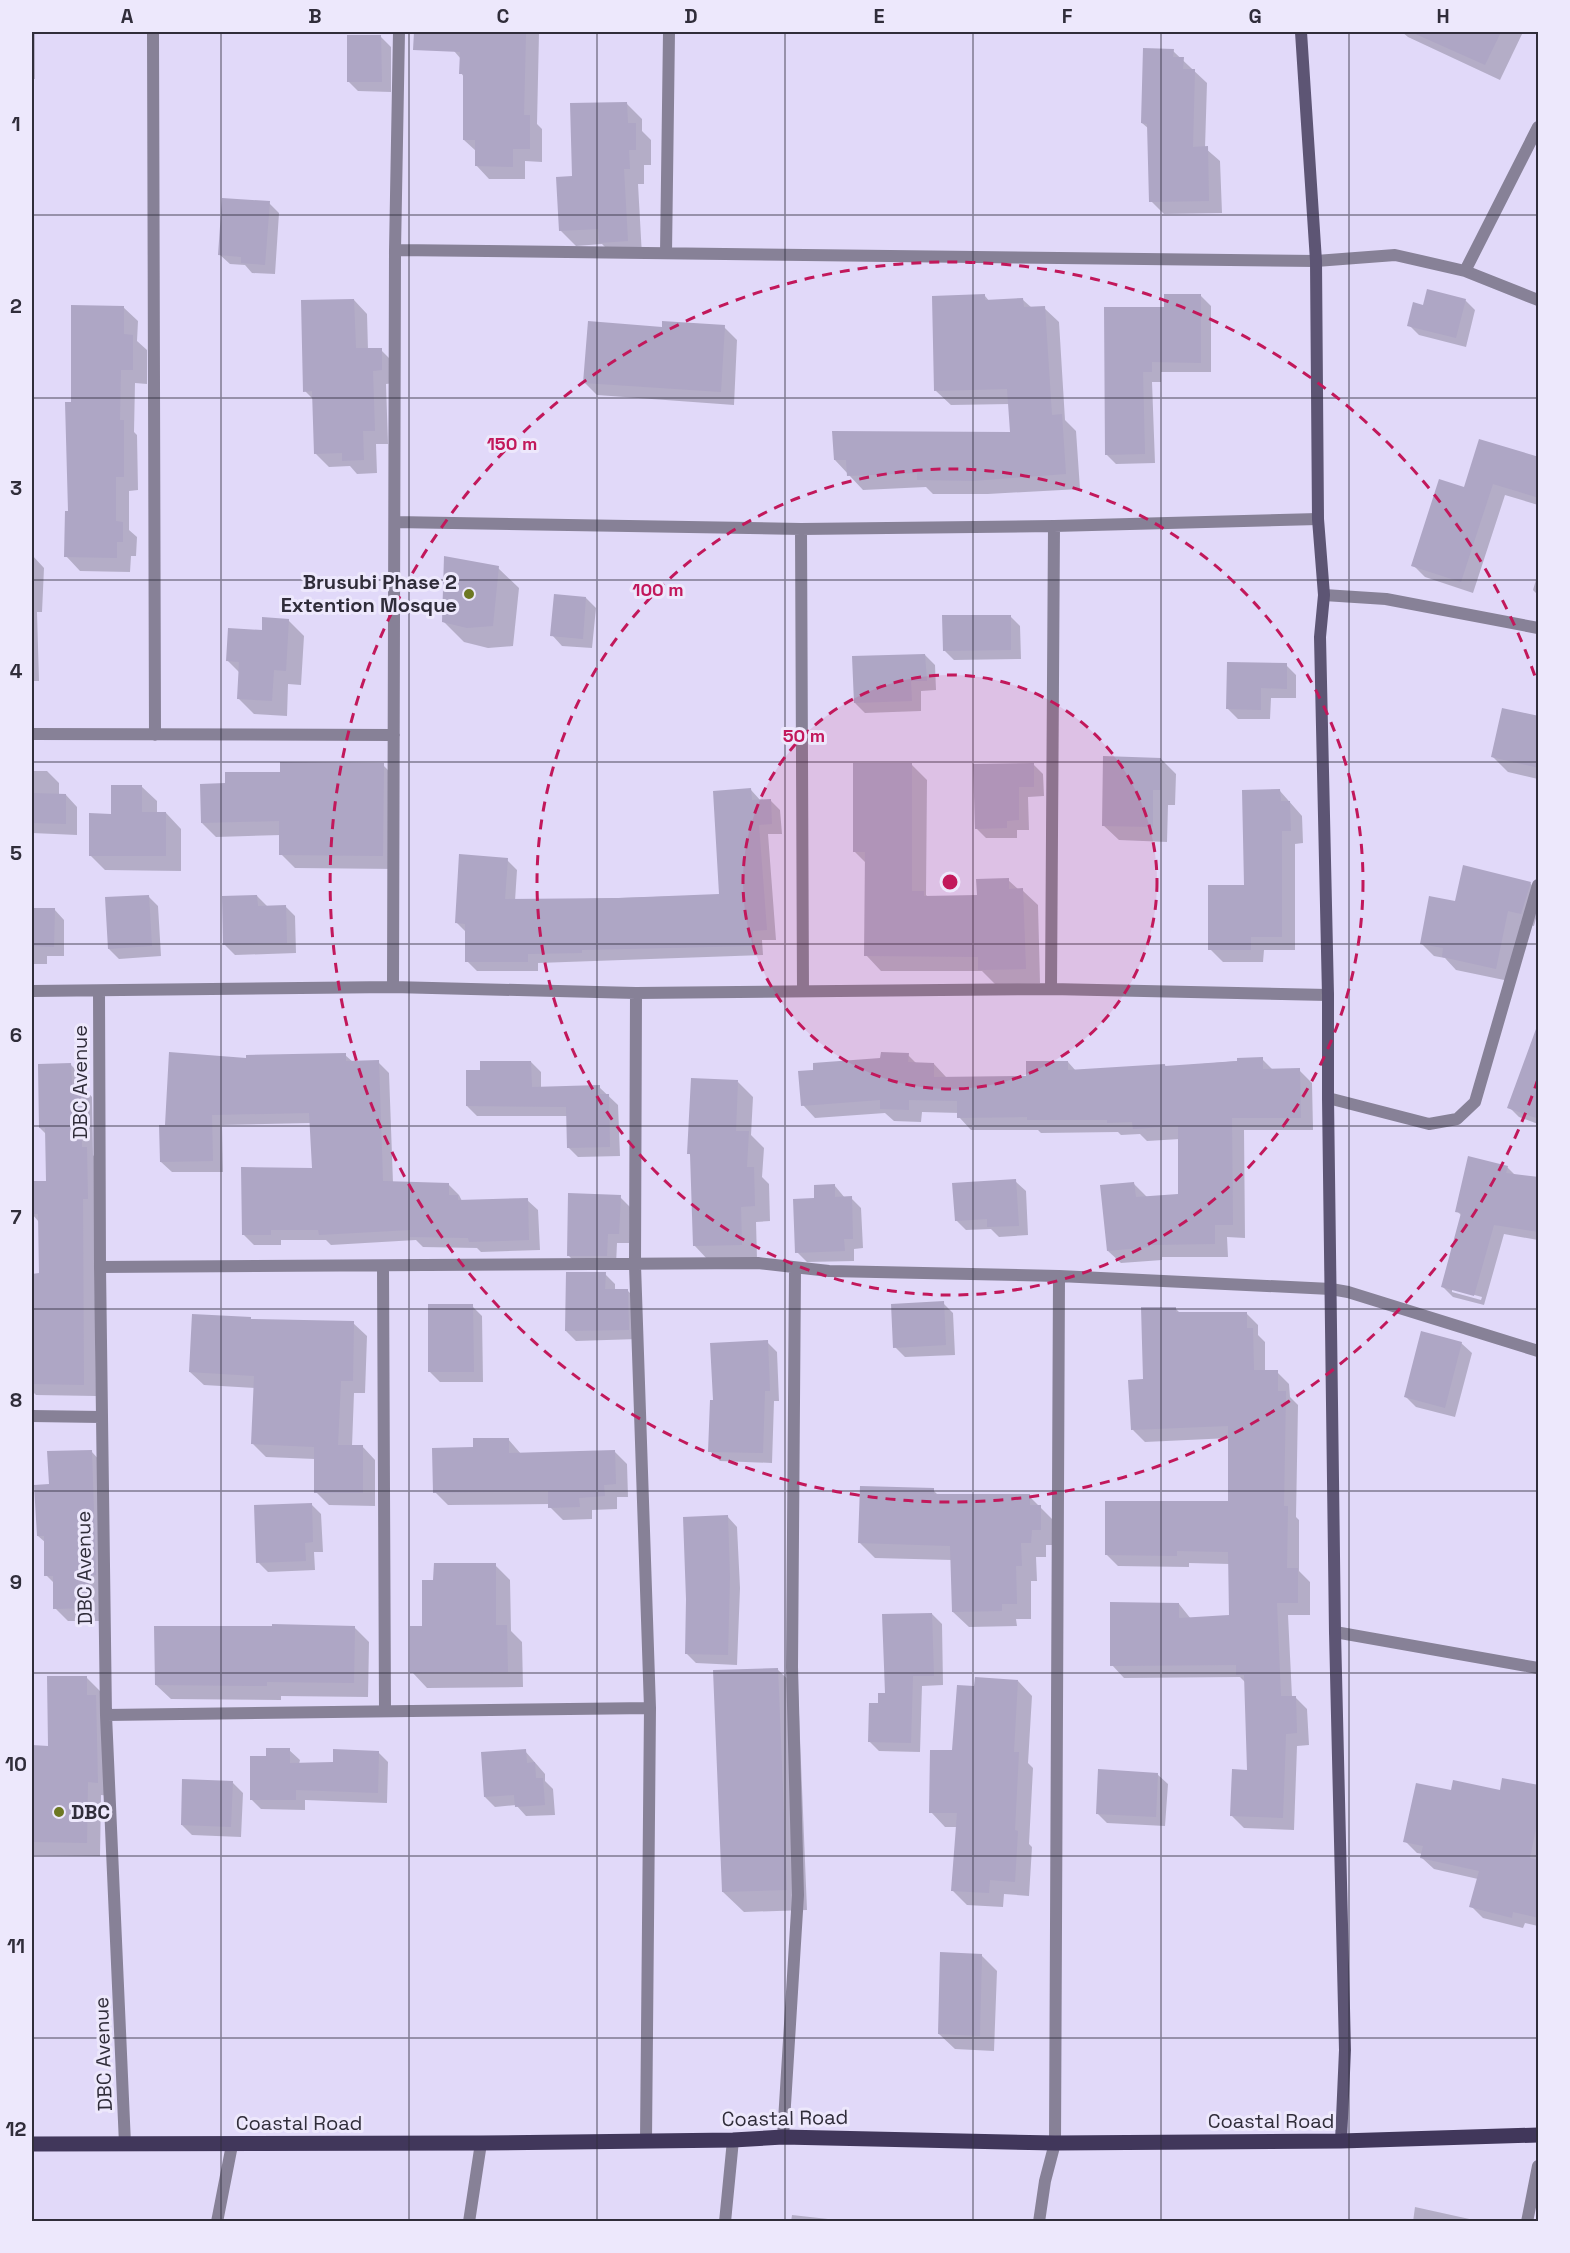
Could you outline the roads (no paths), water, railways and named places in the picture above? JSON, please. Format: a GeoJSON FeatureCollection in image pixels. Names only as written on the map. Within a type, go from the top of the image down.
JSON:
{"type":"FeatureCollection","features":[{"type":"Feature","properties":{"kind":"main road","name":"Coastal Road"},"geometry":{"type":"LineString","coordinates":[[32,2145],[481,2143],[734,2140],[783,2137],[1055,2143],[1341,2141],[1539,2134]]}},
{"type":"Feature","properties":{"kind":"street"},"geometry":{"type":"LineString","coordinates":[[153,32],[155,735]]}},
{"type":"Feature","properties":{"kind":"street"},"geometry":{"type":"LineString","coordinates":[[393,987],[395,250],[399,32]]}},
{"type":"Feature","properties":{"kind":"street"},"geometry":{"type":"LineString","coordinates":[[666,254],[669,32]]}},
{"type":"Feature","properties":{"kind":"street"},"geometry":{"type":"LineString","coordinates":[[1301,32],[1316,261],[1318,519],[1324,595],[1320,637],[1328,996],[1335,1632],[1345,2050],[1341,2141]]}},
{"type":"Feature","properties":{"kind":"street"},"geometry":{"type":"LineString","coordinates":[[1465,271],[1539,127]]}},
{"type":"Feature","properties":{"kind":"street"},"geometry":{"type":"LineString","coordinates":[[395,250],[1316,261],[1395,255],[1465,271],[1539,300]]}},
{"type":"Feature","properties":{"kind":"street"},"geometry":{"type":"LineString","coordinates":[[395,522],[801,529],[1054,526],[1318,519]]}},
{"type":"Feature","properties":{"kind":"street"},"geometry":{"type":"LineString","coordinates":[[1052,989],[1054,526]]}},
{"type":"Feature","properties":{"kind":"street"},"geometry":{"type":"LineString","coordinates":[[801,529],[803,991]]}},
{"type":"Feature","properties":{"kind":"street"},"geometry":{"type":"LineString","coordinates":[[1324,595],[1386,599],[1539,628]]}},
{"type":"Feature","properties":{"kind":"street"},"geometry":{"type":"LineString","coordinates":[[32,734],[394,735]]}},
{"type":"Feature","properties":{"kind":"street"},"geometry":{"type":"LineString","coordinates":[[1328,1098],[1429,1124],[1457,1119],[1475,1102],[1539,885]]}},
{"type":"Feature","properties":{"kind":"street"},"geometry":{"type":"LineString","coordinates":[[32,991],[393,987],[636,993],[1052,989],[1328,996]]}},
{"type":"Feature","properties":{"kind":"street","name":"DBC Avenue"},"geometry":{"type":"LineString","coordinates":[[99,991],[101,1417],[106,1715],[125,2144]]}},
{"type":"Feature","properties":{"kind":"street"},"geometry":{"type":"LineString","coordinates":[[636,993],[635,1264],[650,1708],[646,2141]]}},
{"type":"Feature","properties":{"kind":"street"},"geometry":{"type":"LineString","coordinates":[[100,1267],[758,1263],[829,1272],[1059,1276],[1331,1289],[1348,1292],[1539,1351]]}},
{"type":"Feature","properties":{"kind":"street"},"geometry":{"type":"LineString","coordinates":[[383,1266],[385,1711]]}},
{"type":"Feature","properties":{"kind":"street"},"geometry":{"type":"LineString","coordinates":[[783,2137],[798,1895],[792,1667],[795,1269]]}},
{"type":"Feature","properties":{"kind":"street"},"geometry":{"type":"LineString","coordinates":[[1039,2222],[1045,2181],[1055,2143],[1059,1276]]}},
{"type":"Feature","properties":{"kind":"street"},"geometry":{"type":"LineString","coordinates":[[32,1416],[101,1417]]}},
{"type":"Feature","properties":{"kind":"street"},"geometry":{"type":"LineString","coordinates":[[1335,1632],[1539,1668]]}},
{"type":"Feature","properties":{"kind":"street"},"geometry":{"type":"LineString","coordinates":[[106,1715],[650,1708]]}},
{"type":"Feature","properties":{"kind":"street"},"geometry":{"type":"LineString","coordinates":[[725,2222],[734,2140]]}},
{"type":"Feature","properties":{"kind":"street"},"geometry":{"type":"LineString","coordinates":[[469,2222],[481,2143]]}},
{"type":"Feature","properties":{"kind":"street"},"geometry":{"type":"LineString","coordinates":[[217,2222],[232,2145]]}},
{"type":"Feature","properties":{"kind":"street"},"geometry":{"type":"LineString","coordinates":[[1527,2222],[1539,2166]]}},
{"type":"Feature","properties":{"kind":"place","name":"Brusubi Phase 2 Extention Mosque"},"geometry":{"type":"Point","coordinates":[469,594]}},
{"type":"Feature","properties":{"kind":"place","name":"DBC"},"geometry":{"type":"Point","coordinates":[59,1812]}}]}
